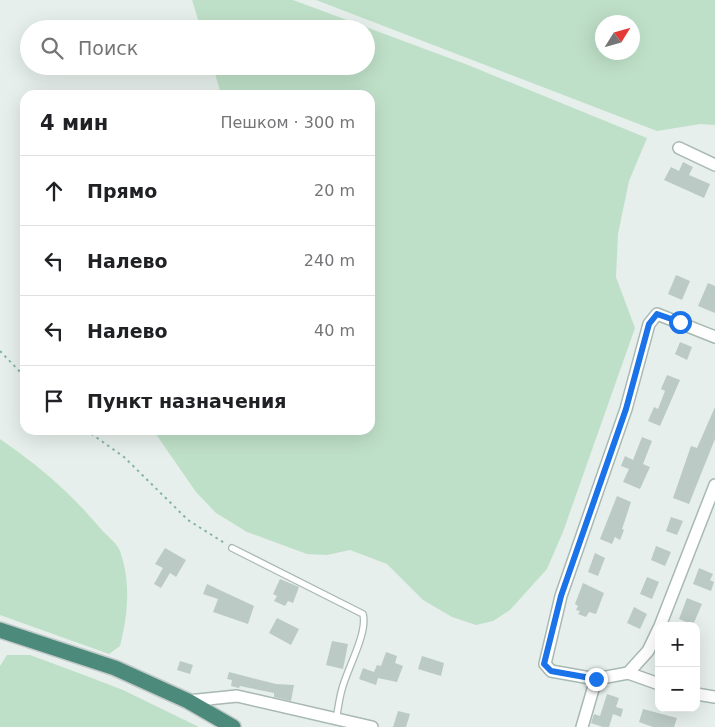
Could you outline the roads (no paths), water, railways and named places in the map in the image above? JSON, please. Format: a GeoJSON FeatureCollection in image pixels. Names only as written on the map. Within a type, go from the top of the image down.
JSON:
{"type":"FeatureCollection","features":[{"type":"Feature","properties":{"kind":"highway"},"geometry":{"type":"LineString","coordinates":[[0,630],[115,668],[188,701],[233,727]]}},
{"type":"Feature","properties":{"kind":"street"},"geometry":{"type":"LineString","coordinates":[[679,148],[715,164]]}},
{"type":"Feature","properties":{"kind":"street"},"geometry":{"type":"LineString","coordinates":[[655,683],[628,673],[596,679],[551,671],[544,664],[561,596],[626,409],[649,324],[657,314],[715,338]]}},
{"type":"Feature","properties":{"kind":"street"},"geometry":{"type":"LineString","coordinates":[[661,622],[715,485]]}},
{"type":"Feature","properties":{"kind":"street"},"geometry":{"type":"LineString","coordinates":[[628,673],[648,651],[655,636]]}},
{"type":"Feature","properties":{"kind":"street"},"geometry":{"type":"LineString","coordinates":[[582,727],[596,679]]}},
{"type":"Feature","properties":{"kind":"street"},"geometry":{"type":"LineString","coordinates":[[700,695],[715,697]]}},
{"type":"Feature","properties":{"kind":"street"},"geometry":{"type":"LineString","coordinates":[[188,701],[237,696],[372,727]]}},
{"type":"Feature","properties":{"kind":"lane"},"geometry":{"type":"LineString","coordinates":[[232,548],[363,614],[362,632],[341,690],[336,720]]}}]}
